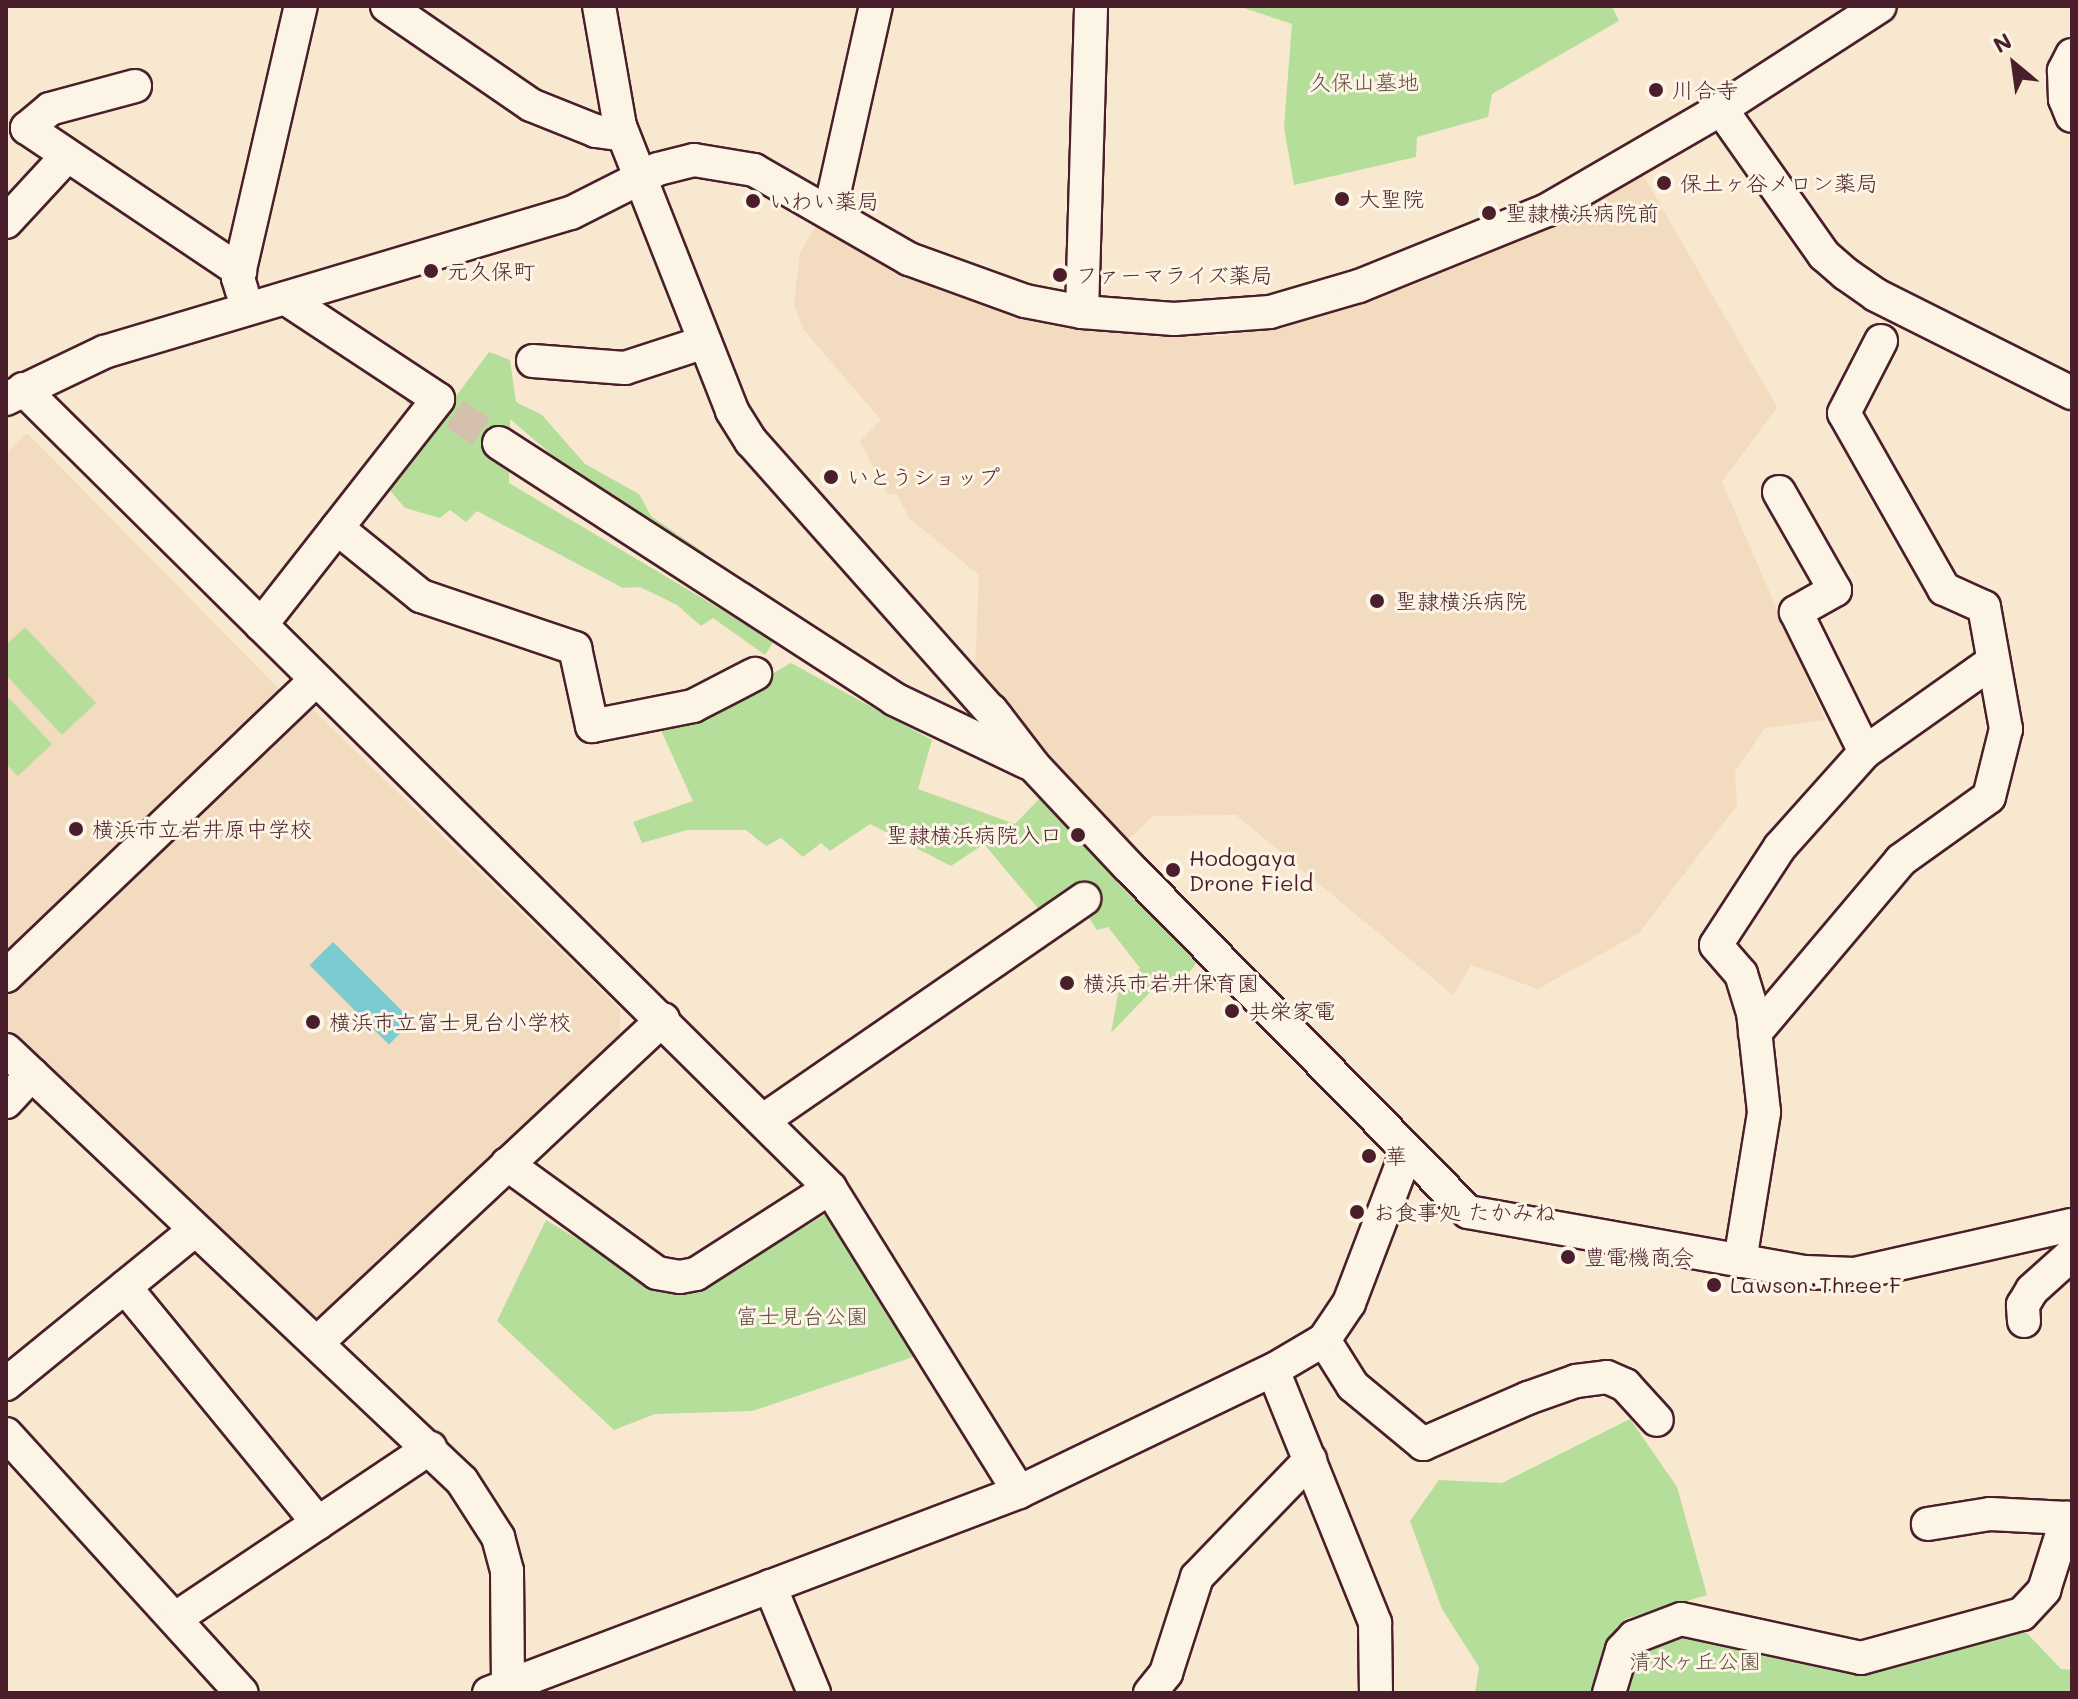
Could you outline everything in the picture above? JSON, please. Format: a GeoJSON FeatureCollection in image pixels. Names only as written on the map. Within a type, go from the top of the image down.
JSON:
{"type":"FeatureCollection","features":[{"type":"Feature","properties":{"kind":"street"},"geometry":{"type":"LineString","coordinates":[[246,309],[240,271],[301,6]]}},
{"type":"Feature","properties":{"kind":"street"},"geometry":{"type":"LineString","coordinates":[[387,6],[531,105],[596,131],[623,135]]}},
{"type":"Feature","properties":{"kind":"street"},"geometry":{"type":"LineString","coordinates":[[599,6],[623,135],[732,411],[751,441],[994,713],[1034,766],[1406,1154],[1468,1212],[1740,1261],[1854,1274],[2072,1225]]}},
{"type":"Feature","properties":{"kind":"street"},"geometry":{"type":"LineString","coordinates":[[830,211],[876,6]]}},
{"type":"Feature","properties":{"kind":"street"},"geometry":{"type":"LineString","coordinates":[[1082,312],[1091,6]]}},
{"type":"Feature","properties":{"kind":"street"},"geometry":{"type":"LineString","coordinates":[[1019,1492],[830,1188],[765,1119],[261,625],[14,394],[104,352],[571,213],[641,178],[694,160],[754,170],[937,271],[1025,301],[1082,312],[1241,317],[1359,286],[1547,210],[1721,109],[1880,6]]}},
{"type":"Feature","properties":{"kind":"street"},"geometry":{"type":"LineString","coordinates":[[2072,55],[2064,71],[2065,99],[2072,116]]}},
{"type":"Feature","properties":{"kind":"street"},"geometry":{"type":"LineString","coordinates":[[135,86],[32,119],[27,128],[240,271]]}},
{"type":"Feature","properties":{"kind":"street"},"geometry":{"type":"LineString","coordinates":[[1721,109],[1824,255],[1846,274],[1876,295],[2072,393]]}},
{"type":"Feature","properties":{"kind":"street"},"geometry":{"type":"LineString","coordinates":[[6,222],[66,157]]}},
{"type":"Feature","properties":{"kind":"street"},"geometry":{"type":"LineString","coordinates":[[261,625],[438,399],[285,298]]}},
{"type":"Feature","properties":{"kind":"street"},"geometry":{"type":"LineString","coordinates":[[1755,1033],[1901,860],[1989,797],[2006,729],[1984,607],[1944,589],[1844,413],[1881,341]]}},
{"type":"Feature","properties":{"kind":"street"},"geometry":{"type":"LineString","coordinates":[[533,361],[625,368],[705,342]]}},
{"type":"Feature","properties":{"kind":"street"},"geometry":{"type":"LineString","coordinates":[[499,443],[796,644],[894,699],[1034,766]]}},
{"type":"Feature","properties":{"kind":"street"},"geometry":{"type":"LineString","coordinates":[[1779,492],[1835,590],[1796,612],[1865,752]]}},
{"type":"Feature","properties":{"kind":"street"},"geometry":{"type":"LineString","coordinates":[[337,528],[421,596],[575,648],[592,726],[693,706],[755,674]]}},
{"type":"Feature","properties":{"kind":"street"},"geometry":{"type":"LineString","coordinates":[[1740,1261],[1764,1112],[1755,1033],[1741,974],[1716,945],[1780,847],[1865,752],[1992,662]]}},
{"type":"Feature","properties":{"kind":"street"},"geometry":{"type":"LineString","coordinates":[[6,976],[316,680]]}},
{"type":"Feature","properties":{"kind":"street"},"geometry":{"type":"LineString","coordinates":[[765,1119],[1084,899]]}},
{"type":"Feature","properties":{"kind":"street"},"geometry":{"type":"LineString","coordinates":[[317,1343],[663,1019]]}},
{"type":"Feature","properties":{"kind":"street"},"geometry":{"type":"LineString","coordinates":[[6,1050],[462,1481],[498,1537],[507,1571],[501,1691],[1019,1492],[1273,1370],[1324,1340],[1349,1303],[1406,1154]]}},
{"type":"Feature","properties":{"kind":"street"},"geometry":{"type":"LineString","coordinates":[[6,1102],[32,1074]]}},
{"type":"Feature","properties":{"kind":"street"},"geometry":{"type":"LineString","coordinates":[[507,1164],[657,1273],[680,1277],[696,1274],[830,1188]]}},
{"type":"Feature","properties":{"kind":"street"},"geometry":{"type":"LineString","coordinates":[[6,1384],[195,1230]]}},
{"type":"Feature","properties":{"kind":"street"},"geometry":{"type":"LineString","coordinates":[[2024,1321],[2023,1305],[2032,1290],[2072,1254]]}},
{"type":"Feature","properties":{"kind":"street"},"geometry":{"type":"LineString","coordinates":[[125,1287],[318,1523]]}},
{"type":"Feature","properties":{"kind":"street"},"geometry":{"type":"LineString","coordinates":[[1324,1340],[1353,1386],[1423,1444],[1528,1398],[1576,1381],[1607,1377],[1625,1385],[1657,1420]]}},
{"type":"Feature","properties":{"kind":"street"},"geometry":{"type":"LineString","coordinates":[[1273,1370],[1375,1623],[1376,1693]]}},
{"type":"Feature","properties":{"kind":"street"},"geometry":{"type":"LineString","coordinates":[[6,1434],[242,1693]]}},
{"type":"Feature","properties":{"kind":"street"},"geometry":{"type":"LineString","coordinates":[[176,1618],[430,1448]]}},
{"type":"Feature","properties":{"kind":"street"},"geometry":{"type":"LineString","coordinates":[[1150,1693],[1166,1673],[1197,1577],[1310,1460]]}},
{"type":"Feature","properties":{"kind":"street"},"geometry":{"type":"LineString","coordinates":[[1609,1693],[1622,1650],[1634,1637],[1681,1619],[1861,1658],[2022,1614],[2044,1590],[2067,1518],[1931,1513]]}},
{"type":"Feature","properties":{"kind":"street"},"geometry":{"type":"LineString","coordinates":[[770,1586],[814,1693]]}},
{"type":"Feature","properties":{"kind":"shaded area","name":"聖隷横浜病院"},"geometry":{"type":"Polygon","coordinates":[[[1643,175],[1777,407],[1722,482],[1825,720],[1765,728],[1735,772],[1737,805],[1639,933],[1538,989],[1471,965],[1453,995],[1236,815],[1153,816],[1125,843],[975,668],[979,575],[909,518],[897,494],[887,494],[860,441],[881,420],[803,329],[794,304],[800,253],[818,222],[930,285],[1020,316],[1156,337],[1226,336],[1316,316],[1471,262],[1643,175]]]}},
{"type":"Feature","properties":{"kind":"shaded area","name":"横浜市立岩井原中学校"},"geometry":{"type":"Polygon","coordinates":[[[27,433],[285,695],[6,962],[6,455],[27,433]]]}},
{"type":"Feature","properties":{"kind":"shaded area","name":"横浜市立富士見台小学校"},"geometry":{"type":"Polygon","coordinates":[[[305,702],[620,1009],[619,1042],[324,1321],[309,1320],[6,1035],[6,988],[305,702]]]}},
{"type":"Feature","properties":{"kind":"green space","name":"久保山墓地"},"geometry":{"type":"Polygon","coordinates":[[[1238,6],[1612,6],[1619,21],[1492,94],[1488,117],[1417,137],[1416,157],[1294,185],[1284,127],[1292,24],[1238,6]]]}},
{"type":"Feature","properties":{"kind":"green space"},"geometry":{"type":"Polygon","coordinates":[[[489,352],[510,360],[516,402],[542,415],[585,464],[639,494],[651,516],[705,553],[703,563],[606,501],[510,419],[509,483],[774,641],[765,655],[713,618],[701,626],[677,605],[640,587],[623,588],[477,511],[466,522],[450,510],[440,518],[405,508],[388,488],[489,352]]]}},
{"type":"Feature","properties":{"kind":"green space"},"geometry":{"type":"Polygon","coordinates":[[[25,627],[96,703],[62,735],[6,675],[6,645],[25,627]]]}},
{"type":"Feature","properties":{"kind":"green space"},"geometry":{"type":"Polygon","coordinates":[[[791,663],[932,740],[918,789],[1015,824],[1042,796],[1197,962],[1173,994],[1161,981],[1111,1033],[1118,994],[1140,968],[1108,927],[1097,930],[1074,895],[1042,913],[984,844],[951,866],[870,824],[830,851],[821,843],[803,857],[781,838],[766,846],[746,830],[687,830],[642,843],[633,822],[693,801],[660,728],[703,714],[791,663]]]}},
{"type":"Feature","properties":{"kind":"green space"},"geometry":{"type":"Polygon","coordinates":[[[6,695],[52,744],[18,776],[6,764],[6,695]]]}},
{"type":"Feature","properties":{"kind":"green space","name":"富士見台公園"},"geometry":{"type":"Polygon","coordinates":[[[831,1211],[919,1355],[752,1411],[655,1414],[614,1430],[497,1321],[546,1220],[662,1290],[701,1289],[831,1211]]]}},
{"type":"Feature","properties":{"kind":"green space"},"geometry":{"type":"Polygon","coordinates":[[[1630,1419],[1677,1487],[1707,1595],[1625,1619],[1601,1661],[1594,1693],[1475,1693],[1479,1667],[1442,1609],[1410,1521],[1439,1480],[1502,1483],[1630,1419]]]}},
{"type":"Feature","properties":{"kind":"green space","name":"清水ヶ丘公園"},"geometry":{"type":"Polygon","coordinates":[[[2020,1626],[2061,1669],[2072,1670],[2072,1693],[1618,1693],[1633,1657],[1652,1640],[1673,1633],[1860,1666],[2020,1626]]]}},
{"type":"Feature","properties":{"kind":"water"},"geometry":{"type":"Polygon","coordinates":[[[333,942],[412,1021],[389,1045],[310,965],[333,942]]]}},
{"type":"Feature","properties":{"kind":"tunnel"},"geometry":{"type":"LineString","coordinates":[[414,388],[499,443]]}},
{"type":"Feature","properties":{"kind":"place","name":"川合寺"},"geometry":{"type":"Point","coordinates":[1656,90]}},
{"type":"Feature","properties":{"kind":"place","name":"保土ヶ谷メロン薬局"},"geometry":{"type":"Point","coordinates":[1664,183]}},
{"type":"Feature","properties":{"kind":"place","name":"大聖院"},"geometry":{"type":"Point","coordinates":[1342,199]}},
{"type":"Feature","properties":{"kind":"place","name":"いわい薬局"},"geometry":{"type":"Point","coordinates":[753,201]}},
{"type":"Feature","properties":{"kind":"place","name":"聖隷横浜病院前"},"geometry":{"type":"Point","coordinates":[1489,213]}},
{"type":"Feature","properties":{"kind":"place","name":"元久保町"},"geometry":{"type":"Point","coordinates":[431,271]}},
{"type":"Feature","properties":{"kind":"place","name":"ファーマライズ薬局"},"geometry":{"type":"Point","coordinates":[1060,275]}},
{"type":"Feature","properties":{"kind":"place","name":"いとうショップ"},"geometry":{"type":"Point","coordinates":[831,477]}},
{"type":"Feature","properties":{"kind":"place","name":"聖隷横浜病院"},"geometry":{"type":"Point","coordinates":[1377,601]}},
{"type":"Feature","properties":{"kind":"place","name":"横浜市立岩井原中学校"},"geometry":{"type":"Point","coordinates":[76,829]}},
{"type":"Feature","properties":{"kind":"place","name":"聖隷横浜病院入口"},"geometry":{"type":"Point","coordinates":[1078,835]}},
{"type":"Feature","properties":{"kind":"place","name":"Hodogaya Drone Field"},"geometry":{"type":"Point","coordinates":[1173,870]}},
{"type":"Feature","properties":{"kind":"place","name":"横浜市岩井保育園"},"geometry":{"type":"Point","coordinates":[1067,983]}},
{"type":"Feature","properties":{"kind":"place","name":"共栄家電"},"geometry":{"type":"Point","coordinates":[1232,1011]}},
{"type":"Feature","properties":{"kind":"place","name":"横浜市立富士見台小学校"},"geometry":{"type":"Point","coordinates":[313,1022]}},
{"type":"Feature","properties":{"kind":"place","name":"華"},"geometry":{"type":"Point","coordinates":[1369,1156]}},
{"type":"Feature","properties":{"kind":"place","name":"お食事処 たかみね"},"geometry":{"type":"Point","coordinates":[1357,1212]}},
{"type":"Feature","properties":{"kind":"place","name":"豊電機商会"},"geometry":{"type":"Point","coordinates":[1568,1257]}},
{"type":"Feature","properties":{"kind":"place","name":"Lawson･Three F"},"geometry":{"type":"Point","coordinates":[1714,1285]}}]}
